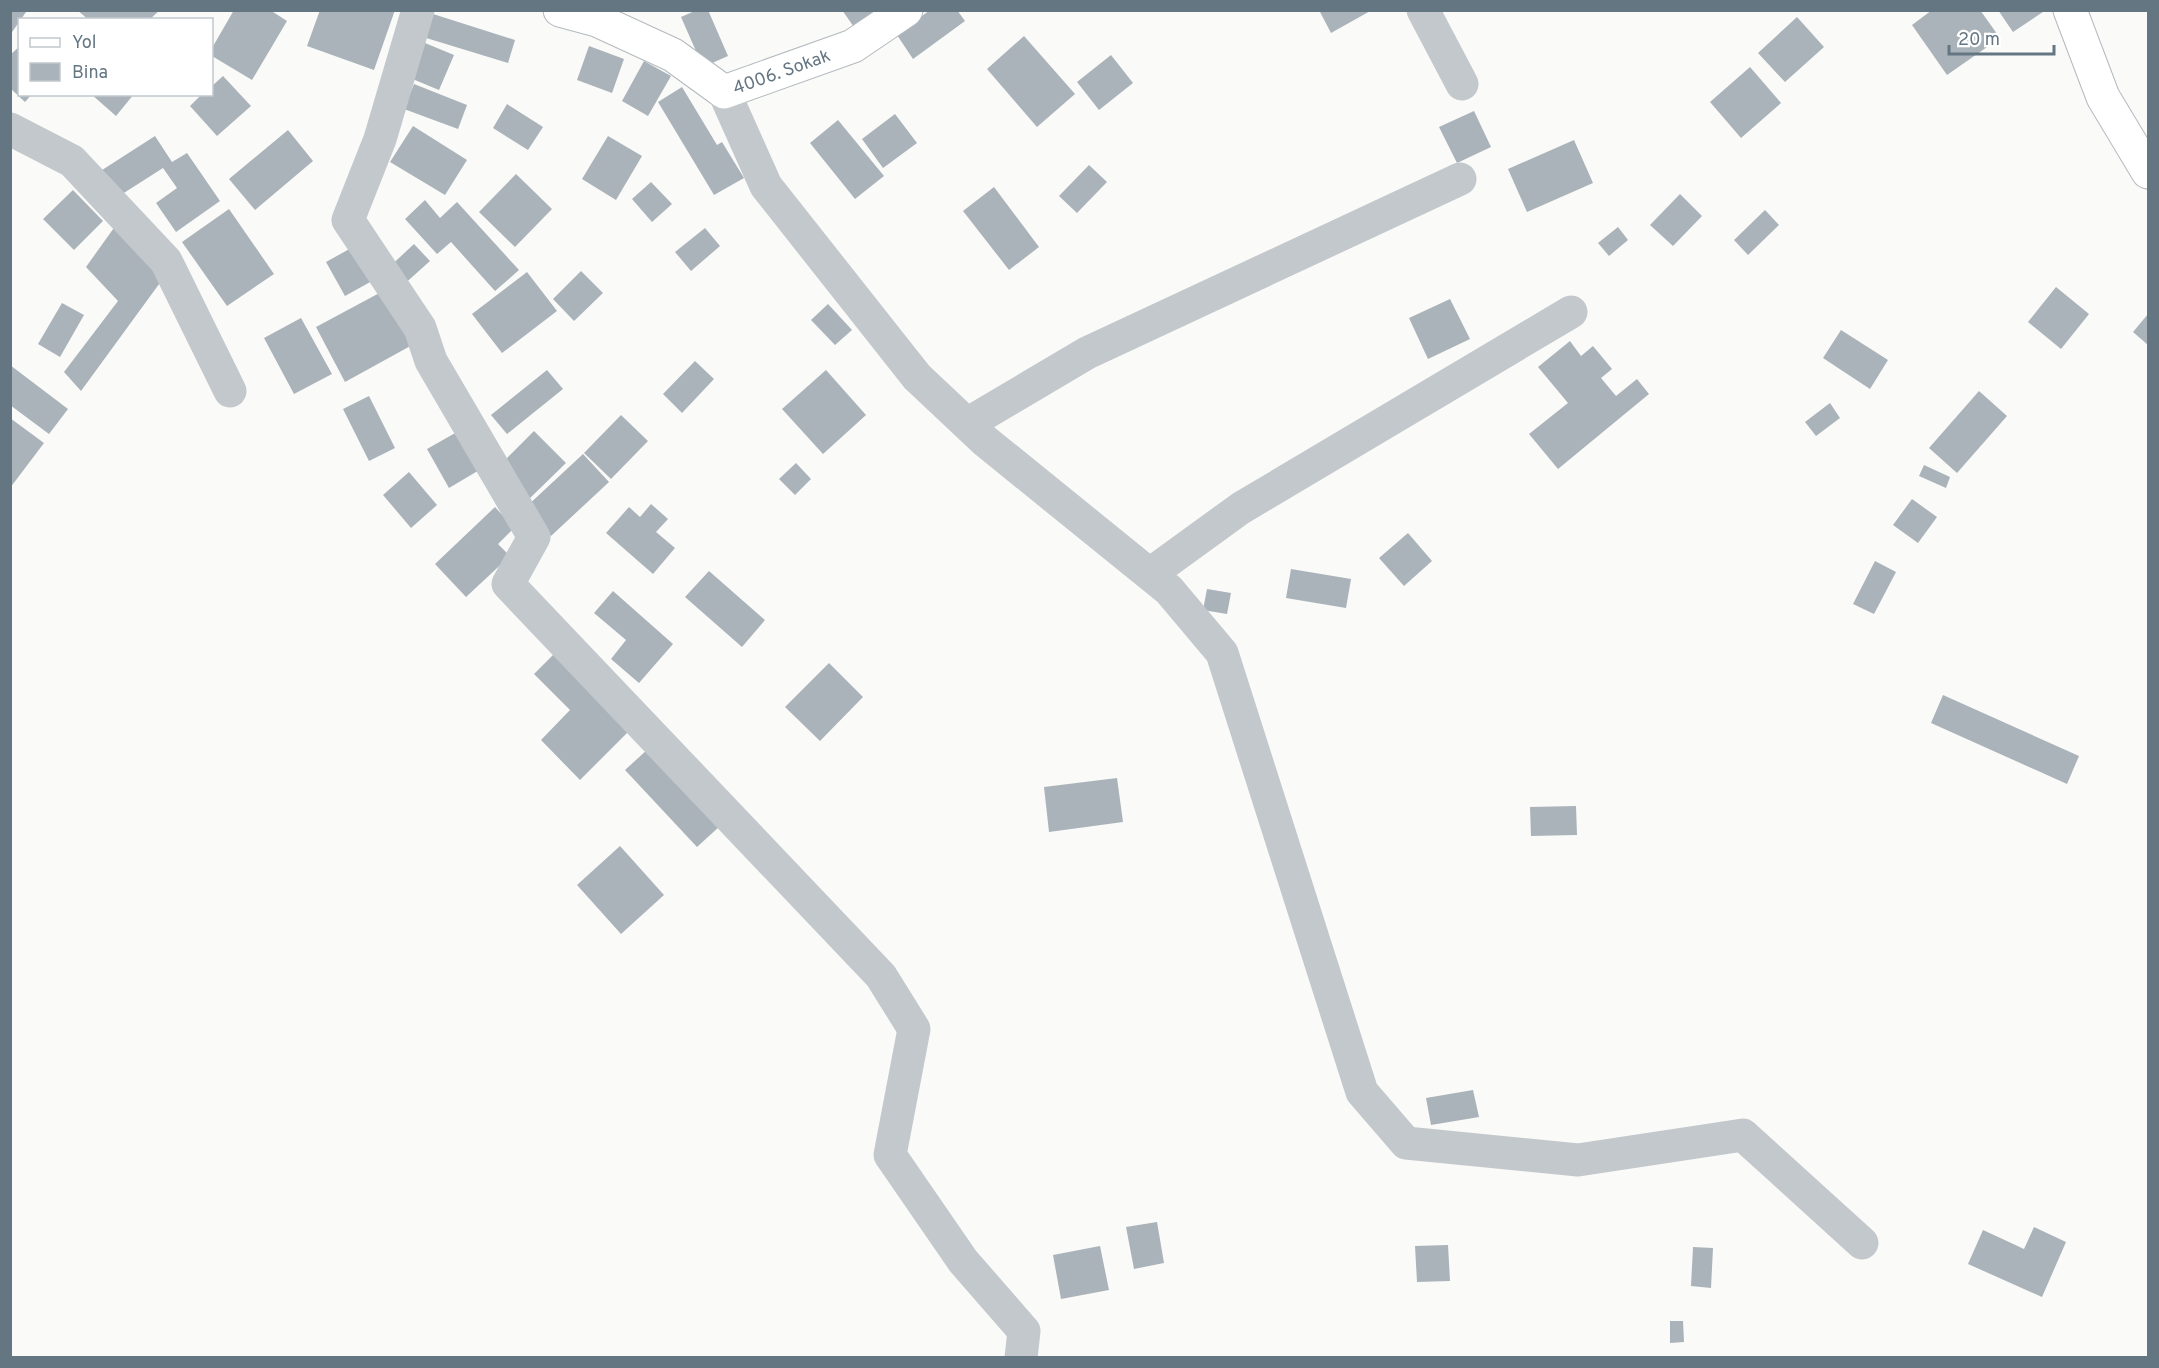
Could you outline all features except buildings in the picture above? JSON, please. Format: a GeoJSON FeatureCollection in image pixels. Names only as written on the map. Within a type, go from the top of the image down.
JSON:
{"type":"FeatureCollection","features":[{"type":"Feature","properties":{"kind":"street"},"geometry":{"type":"LineString","coordinates":[[418,10],[380,139],[348,220],[420,328],[431,361],[534,537],[508,584],[881,976],[914,1029],[890,1155],[963,1262],[1024,1331],[1021,1358]]}},
{"type":"Feature","properties":{"kind":"street","name":"4006. Sokak"},"geometry":{"type":"LineString","coordinates":[[560,10],[597,20],[673,55],[724,92],[853,46],[906,10]]}},
{"type":"Feature","properties":{"kind":"street"},"geometry":{"type":"LineString","coordinates":[[1423,10],[1462,84]]}},
{"type":"Feature","properties":{"kind":"street"},"geometry":{"type":"LineString","coordinates":[[2070,10],[2103,97],[2148,172]]}},
{"type":"Feature","properties":{"kind":"street"},"geometry":{"type":"LineString","coordinates":[[724,92],[765,186],[917,377],[985,441],[1170,590],[1222,653],[1362,1092],[1406,1143],[1578,1160],[1743,1134],[1862,1242]]}},
{"type":"Feature","properties":{"kind":"street"},"geometry":{"type":"LineString","coordinates":[[10,129],[72,161],[166,261],[230,391]]}},
{"type":"Feature","properties":{"kind":"street"},"geometry":{"type":"LineString","coordinates":[[967,424],[1087,353],[1460,179]]}},
{"type":"Feature","properties":{"kind":"street"},"geometry":{"type":"LineString","coordinates":[[1150,574],[1241,508],[1571,312]]}}]}
